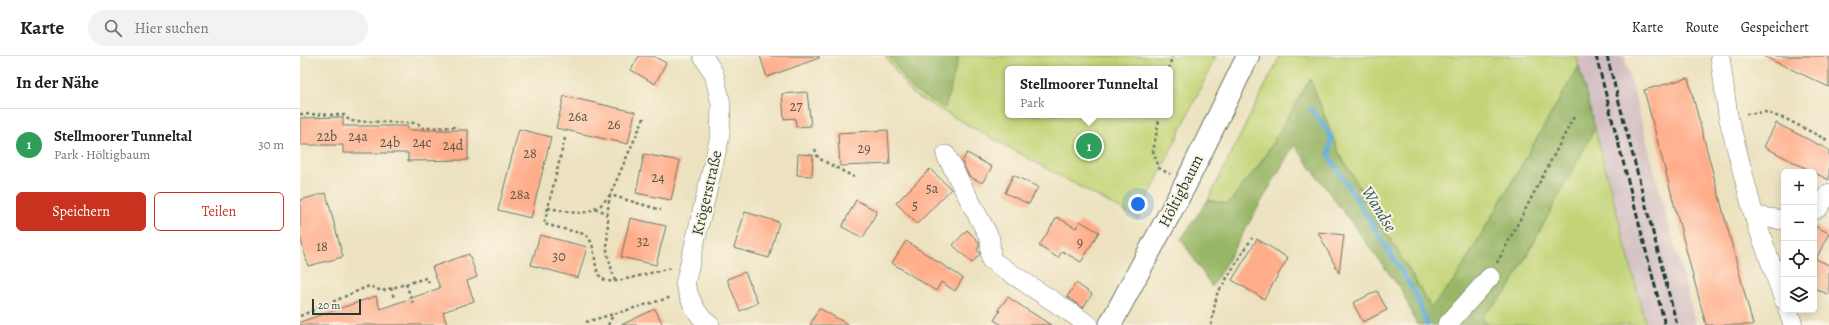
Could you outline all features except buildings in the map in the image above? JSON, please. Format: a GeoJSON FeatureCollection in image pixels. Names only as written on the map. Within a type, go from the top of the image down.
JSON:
{"type":"FeatureCollection","features":[{"type":"Feature","properties":{"kind":"main road","name":"Höltigbaum"},"geometry":{"type":"LineString","coordinates":[[1110,325],[1186,183],[1248,56]]}},
{"type":"Feature","properties":{"kind":"street","name":"Krögerstraße"},"geometry":{"type":"LineString","coordinates":[[703,56],[714,74],[721,104],[720,136],[685,284],[692,304],[705,322],[710,325]]}},
{"type":"Feature","properties":{"kind":"street"},"geometry":{"type":"LineString","coordinates":[[1720,56],[1728,116],[1754,216],[1781,292]]}},
{"type":"Feature","properties":{"kind":"street"},"geometry":{"type":"LineString","coordinates":[[946,155],[990,239],[991,260],[1089,325]]}},
{"type":"Feature","properties":{"kind":"street"},"geometry":{"type":"LineString","coordinates":[[1817,208],[1829,193]]}},
{"type":"Feature","properties":{"kind":"street"},"geometry":{"type":"LineString","coordinates":[[1754,216],[1781,220]]}},
{"type":"Feature","properties":{"kind":"street"},"geometry":{"type":"LineString","coordinates":[[1447,325],[1490,277]]}},
{"type":"Feature","properties":{"kind":"street"},"geometry":{"type":"LineString","coordinates":[[1789,313],[1793,325]]}},
{"type":"Feature","properties":{"kind":"path"},"geometry":{"type":"LineString","coordinates":[[1170,66],[1172,56]]}},
{"type":"Feature","properties":{"kind":"path"},"geometry":{"type":"LineString","coordinates":[[1728,116],[1765,112],[1788,120],[1829,141]]}},
{"type":"Feature","properties":{"kind":"path"},"geometry":{"type":"LineString","coordinates":[[300,114],[344,114],[350,121],[417,123],[423,128],[458,127]]}},
{"type":"Feature","properties":{"kind":"path"},"geometry":{"type":"LineString","coordinates":[[1490,277],[1575,115]]}},
{"type":"Feature","properties":{"kind":"path"},"geometry":{"type":"LineString","coordinates":[[615,281],[607,253],[607,216],[610,195],[644,118]]}},
{"type":"Feature","properties":{"kind":"path"},"geometry":{"type":"LineString","coordinates":[[1159,118],[1153,151],[1160,168],[1186,183]]}},
{"type":"Feature","properties":{"kind":"path"},"geometry":{"type":"LineString","coordinates":[[565,138],[544,224],[584,234],[589,237],[595,250],[595,267],[597,273],[605,280],[615,281],[690,263]]}},
{"type":"Feature","properties":{"kind":"path"},"geometry":{"type":"LineString","coordinates":[[815,149],[818,158],[854,177]]}},
{"type":"Feature","properties":{"kind":"path"},"geometry":{"type":"LineString","coordinates":[[548,208],[576,213],[588,212],[601,205],[610,195]]}},
{"type":"Feature","properties":{"kind":"path"},"geometry":{"type":"LineString","coordinates":[[610,195],[661,210]]}},
{"type":"Feature","properties":{"kind":"path"},"geometry":{"type":"LineString","coordinates":[[594,209],[605,212],[607,216]]}},
{"type":"Feature","properties":{"kind":"path"},"geometry":{"type":"LineString","coordinates":[[1211,325],[1217,294],[1252,238]]}},
{"type":"Feature","properties":{"kind":"path"},"geometry":{"type":"LineString","coordinates":[[300,316],[369,286],[382,291],[426,278],[431,285]]}},
{"type":"Feature","properties":{"kind":"path"},"geometry":{"type":"LineString","coordinates":[[406,284],[413,303]]}},
{"type":"Feature","properties":{"kind":"path"},"geometry":{"type":"LineString","coordinates":[[391,288],[394,298]]}},
{"type":"Feature","properties":{"kind":"path"},"geometry":{"type":"LineString","coordinates":[[586,322],[688,292]]}},
{"type":"Feature","properties":{"kind":"path"},"geometry":{"type":"LineString","coordinates":[[608,325],[613,314]]}},
{"type":"Feature","properties":{"kind":"shaded area"},"geometry":{"type":"Polygon","coordinates":[[[1577,56],[1624,56],[1696,325],[1646,325],[1577,56]]]}},
{"type":"Feature","properties":{"kind":"green space"},"geometry":{"type":"Polygon","coordinates":[[[885,56],[1216,56],[1138,219],[912,94],[885,56]]]}},
{"type":"Feature","properties":{"kind":"green space"},"geometry":{"type":"Polygon","coordinates":[[[889,56],[959,56],[945,108],[914,91],[889,56]]]}},
{"type":"Feature","properties":{"kind":"green space"},"geometry":{"type":"Polygon","coordinates":[[[1280,56],[1577,56],[1579,66],[1456,278],[1431,307],[1339,153],[1310,79],[1262,161],[1228,204],[1208,200],[1280,56]]]}},
{"type":"Feature","properties":{"kind":"green space"},"geometry":{"type":"Polygon","coordinates":[[[1579,66],[1595,128],[1507,292],[1482,317],[1488,325],[1417,325],[1402,291],[1294,145],[1212,287],[1181,239],[1208,200],[1228,204],[1262,161],[1310,79],[1339,153],[1431,307],[1456,278],[1579,66]]]}},
{"type":"Feature","properties":{"kind":"green space"},"geometry":{"type":"Polygon","coordinates":[[[1595,128],[1646,325],[1488,325],[1482,317],[1507,292],[1595,128]]]}},
{"type":"Feature","properties":{"kind":"waterway","name":"Wandse"},"geometry":{"type":"LineString","coordinates":[[1311,109],[1331,136],[1329,156],[1415,293],[1427,325]]}},
{"type":"Feature","properties":{"kind":"railway"},"geometry":{"type":"LineString","coordinates":[[1596,56],[1665,325]]}},
{"type":"Feature","properties":{"kind":"railway"},"geometry":{"type":"LineString","coordinates":[[1607,56],[1677,325]]}},
{"type":"Feature","properties":{"kind":"place","name":"Stellmoorer Tunneltal"},"geometry":{"type":"Point","coordinates":[1089,146]}}]}
